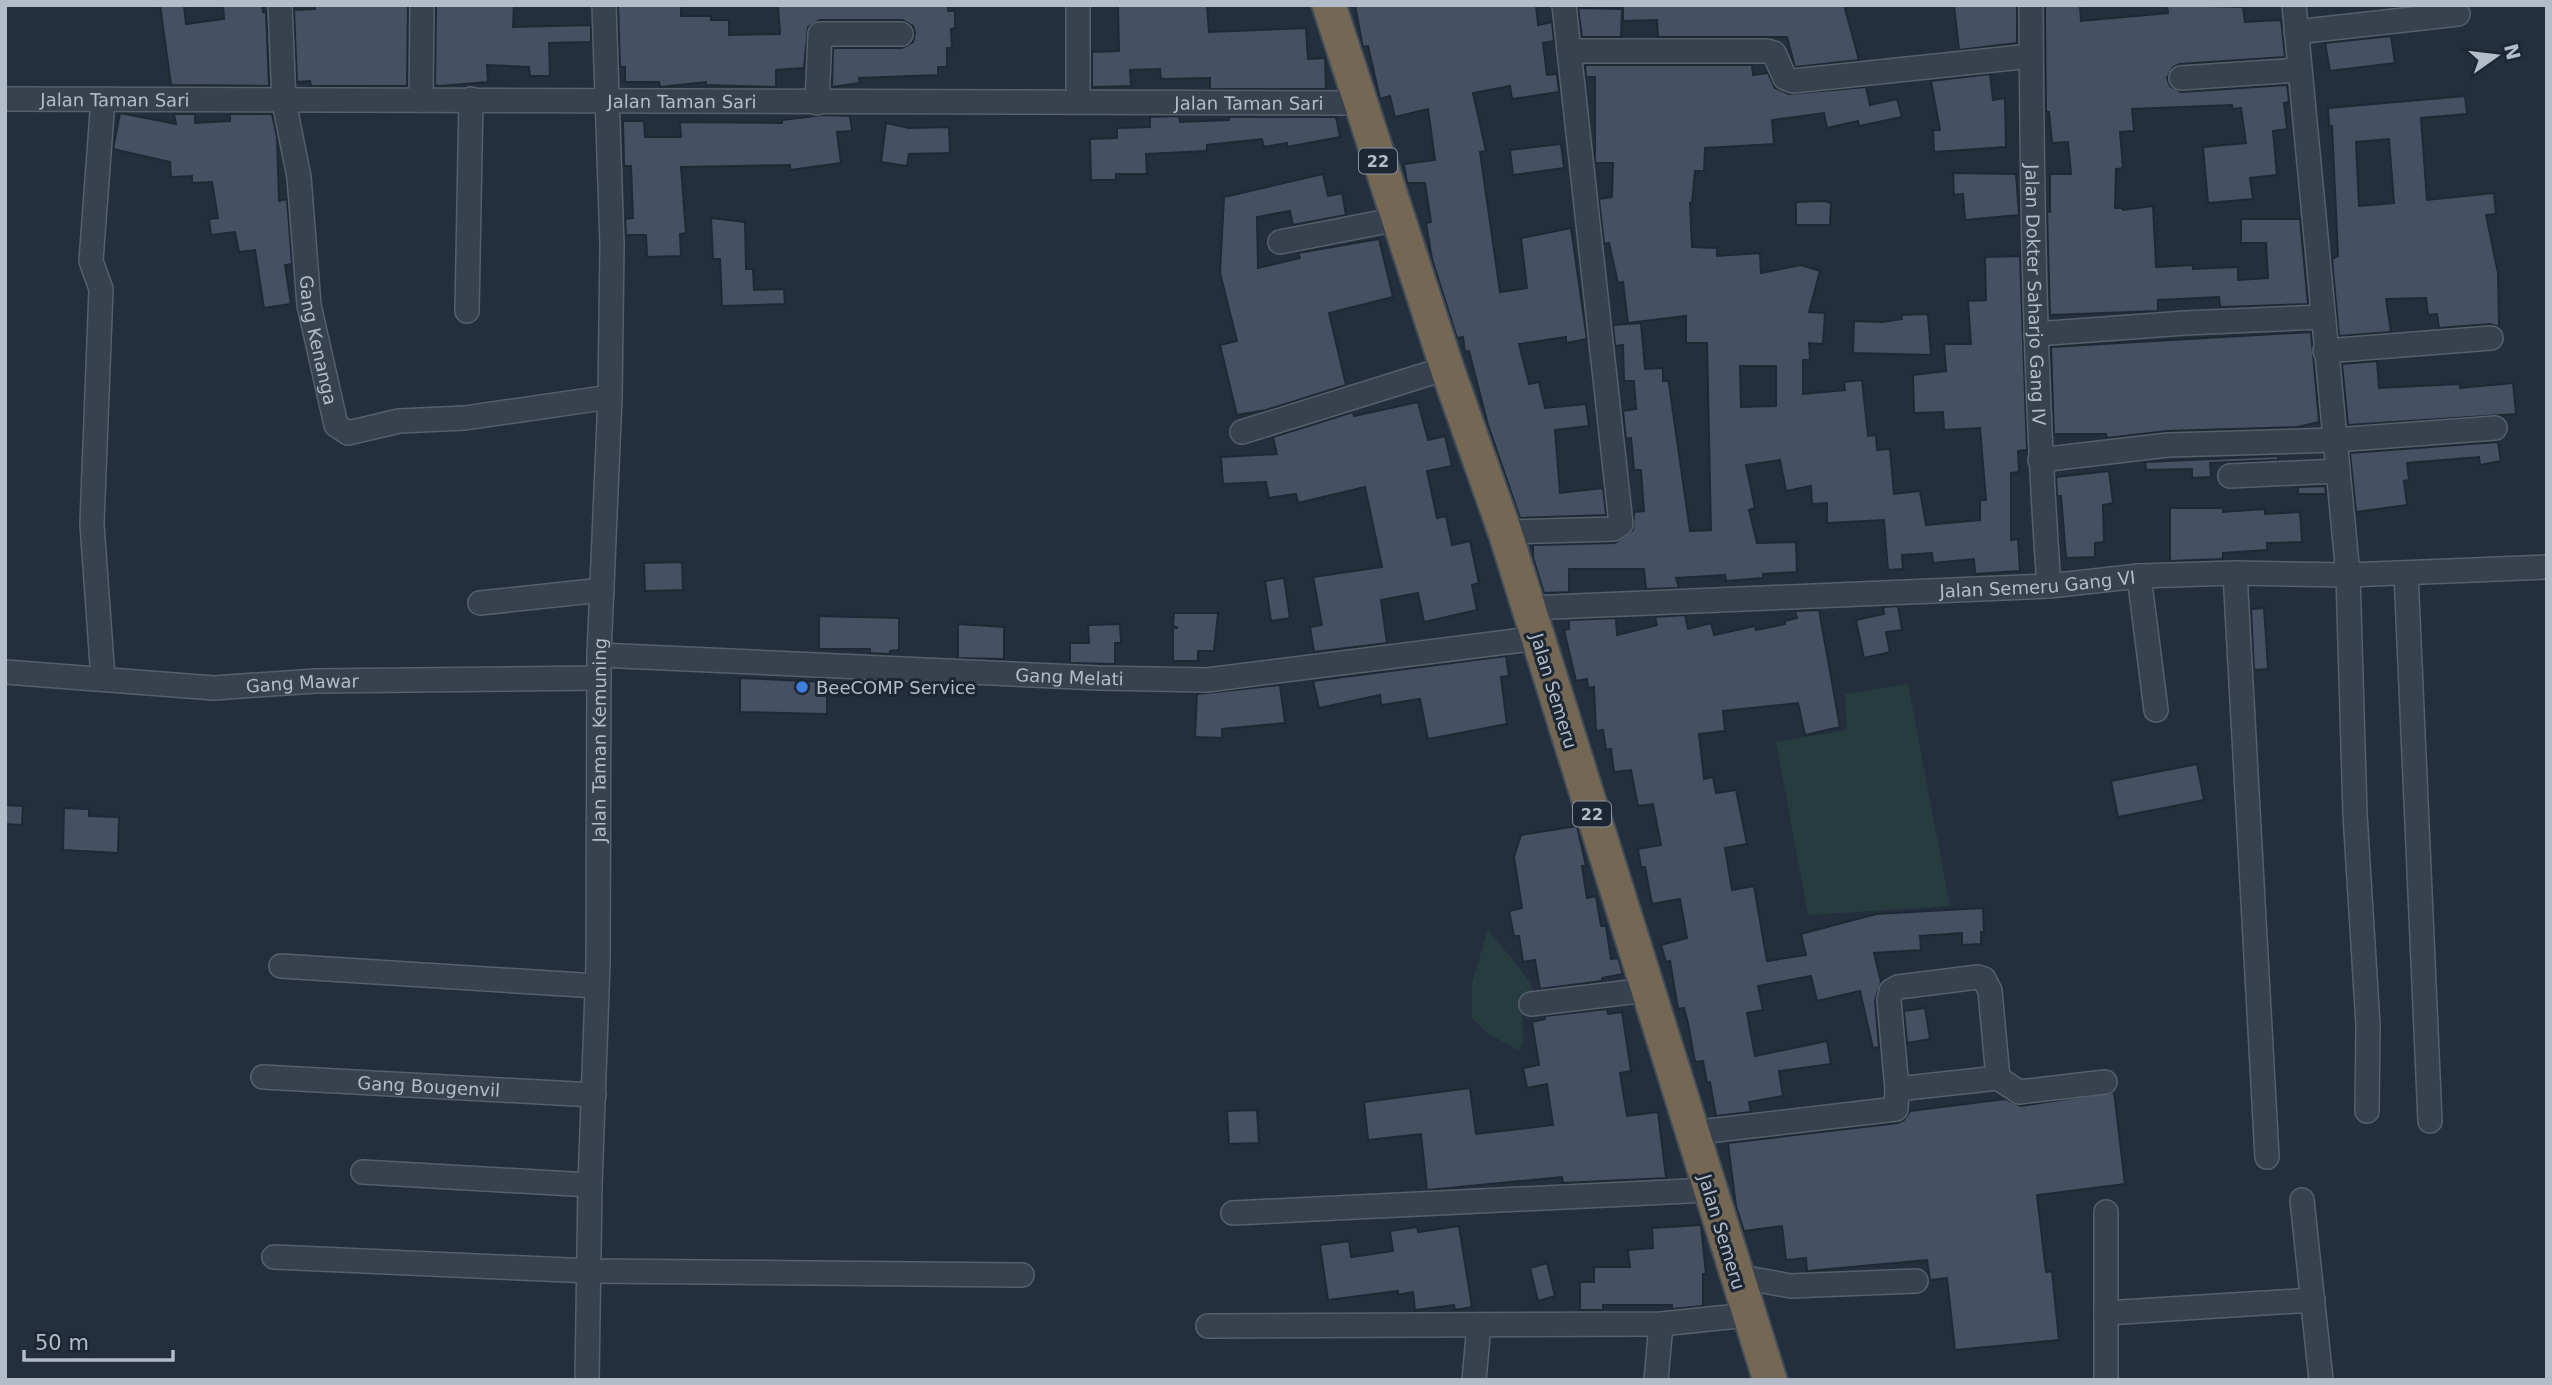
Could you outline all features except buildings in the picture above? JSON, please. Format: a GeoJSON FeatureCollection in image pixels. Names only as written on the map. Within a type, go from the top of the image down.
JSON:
{"type":"FeatureCollection","features":[{"type":"Feature","properties":{"kind":"highway","name":"Jalan Semeru"},"geometry":{"type":"LineString","coordinates":[[1329,5],[1447,368],[1505,532],[1770,1380]]}},
{"type":"Feature","properties":{"kind":"street"},"geometry":{"type":"LineString","coordinates":[[280,5],[284,102]]}},
{"type":"Feature","properties":{"kind":"street"},"geometry":{"type":"LineString","coordinates":[[421,100],[422,5]]}},
{"type":"Feature","properties":{"kind":"street","name":"Jalan Taman Kemuning"},"geometry":{"type":"LineString","coordinates":[[587,1380],[597,986],[599,654],[610,397],[612,244],[604,5]]}},
{"type":"Feature","properties":{"kind":"street"},"geometry":{"type":"LineString","coordinates":[[1078,5],[1078,100]]}},
{"type":"Feature","properties":{"kind":"street"},"geometry":{"type":"LineString","coordinates":[[1505,532],[1614,529],[1621,524],[1564,5]]}},
{"type":"Feature","properties":{"kind":"street","name":"Jalan Dokter Saharjo Gang IV"},"geometry":{"type":"LineString","coordinates":[[2031,5],[2036,334],[2040,460],[2049,586]]}},
{"type":"Feature","properties":{"kind":"street"},"geometry":{"type":"LineString","coordinates":[[2294,5],[2348,575],[2355,814],[2368,1025],[2367,1111]]}},
{"type":"Feature","properties":{"kind":"street"},"geometry":{"type":"LineString","coordinates":[[2296,32],[2458,14]]}},
{"type":"Feature","properties":{"kind":"street"},"geometry":{"type":"LineString","coordinates":[[817,103],[820,34],[901,34]]}},
{"type":"Feature","properties":{"kind":"street"},"geometry":{"type":"LineString","coordinates":[[1569,51],[1766,51],[1774,53],[1786,78],[1793,81],[2031,56]]}},
{"type":"Feature","properties":{"kind":"street"},"geometry":{"type":"LineString","coordinates":[[2181,78],[2299,70]]}},
{"type":"Feature","properties":{"kind":"street","name":"Jalan Taman Sari"},"geometry":{"type":"LineString","coordinates":[[5,99],[284,102],[471,99],[817,103],[1078,100],[1359,103]]}},
{"type":"Feature","properties":{"kind":"street"},"geometry":{"type":"LineString","coordinates":[[103,99],[91,261],[101,289],[92,524],[103,679]]}},
{"type":"Feature","properties":{"kind":"street"},"geometry":{"type":"LineString","coordinates":[[467,311],[471,99]]}},
{"type":"Feature","properties":{"kind":"street","name":"Gang Kenanga"},"geometry":{"type":"LineString","coordinates":[[284,102],[299,177],[309,304],[336,425],[341,430],[348,433],[399,421],[465,418],[610,397]]}},
{"type":"Feature","properties":{"kind":"street"},"geometry":{"type":"LineString","coordinates":[[1280,242],[1398,219]]}},
{"type":"Feature","properties":{"kind":"street"},"geometry":{"type":"LineString","coordinates":[[2036,334],[2185,323],[2322,317]]}},
{"type":"Feature","properties":{"kind":"street"},"geometry":{"type":"LineString","coordinates":[[2325,351],[2491,338]]}},
{"type":"Feature","properties":{"kind":"street"},"geometry":{"type":"LineString","coordinates":[[1242,432],[1447,368]]}},
{"type":"Feature","properties":{"kind":"street"},"geometry":{"type":"LineString","coordinates":[[2040,460],[2168,445],[2335,440],[2495,428]]}},
{"type":"Feature","properties":{"kind":"street"},"geometry":{"type":"LineString","coordinates":[[2230,476],[2338,471]]}},
{"type":"Feature","properties":{"kind":"street","name":"Jalan Semeru Gang VI"},"geometry":{"type":"LineString","coordinates":[[1533,623],[2049,586],[2139,576],[2235,573],[2348,575],[2547,567]]}},
{"type":"Feature","properties":{"kind":"street"},"geometry":{"type":"LineString","coordinates":[[2235,573],[2267,1157]]}},
{"type":"Feature","properties":{"kind":"street"},"geometry":{"type":"LineString","coordinates":[[2406,573],[2430,1121]]}},
{"type":"Feature","properties":{"kind":"street"},"geometry":{"type":"LineString","coordinates":[[2139,576],[2156,710]]}},
{"type":"Feature","properties":{"kind":"street"},"geometry":{"type":"LineString","coordinates":[[480,603],[602,590]]}},
{"type":"Feature","properties":{"kind":"street","name":"Gang Melati"},"geometry":{"type":"LineString","coordinates":[[599,654],[1099,678],[1208,680],[1533,623]]}},
{"type":"Feature","properties":{"kind":"street","name":"Gang Mawar"},"geometry":{"type":"LineString","coordinates":[[5,672],[214,688],[315,681],[599,678]]}},
{"type":"Feature","properties":{"kind":"street"},"geometry":{"type":"LineString","coordinates":[[281,966],[597,986]]}},
{"type":"Feature","properties":{"kind":"street"},"geometry":{"type":"LineString","coordinates":[[1691,1133],[1896,1109],[1897,1089],[1889,1000],[1891,991],[1898,987],[1978,977],[1984,979],[1990,990],[1998,1079]]}},
{"type":"Feature","properties":{"kind":"street"},"geometry":{"type":"LineString","coordinates":[[1531,1004],[1647,990]]}},
{"type":"Feature","properties":{"kind":"street","name":"Gang Bougenvil"},"geometry":{"type":"LineString","coordinates":[[263,1077],[594,1095]]}},
{"type":"Feature","properties":{"kind":"street"},"geometry":{"type":"LineString","coordinates":[[1897,1089],[1998,1079],[2019,1092],[2105,1082]]}},
{"type":"Feature","properties":{"kind":"street"},"geometry":{"type":"LineString","coordinates":[[363,1172],[590,1185]]}},
{"type":"Feature","properties":{"kind":"street"},"geometry":{"type":"LineString","coordinates":[[1233,1213],[1709,1190]]}},
{"type":"Feature","properties":{"kind":"street"},"geometry":{"type":"LineString","coordinates":[[2302,1200],[2321,1380]]}},
{"type":"Feature","properties":{"kind":"street"},"geometry":{"type":"LineString","coordinates":[[2106,1212],[2106,1380]]}},
{"type":"Feature","properties":{"kind":"street"},"geometry":{"type":"LineString","coordinates":[[274,1257],[590,1270],[1022,1275]]}},
{"type":"Feature","properties":{"kind":"street"},"geometry":{"type":"LineString","coordinates":[[1736,1276],[1791,1286],[1916,1281]]}},
{"type":"Feature","properties":{"kind":"street"},"geometry":{"type":"LineString","coordinates":[[2106,1313],[2313,1300]]}},
{"type":"Feature","properties":{"kind":"street"},"geometry":{"type":"LineString","coordinates":[[1208,1326],[1661,1324],[1748,1315]]}},
{"type":"Feature","properties":{"kind":"street"},"geometry":{"type":"LineString","coordinates":[[1656,1380],[1661,1324]]}},
{"type":"Feature","properties":{"kind":"street"},"geometry":{"type":"LineString","coordinates":[[1474,1380],[1479,1325]]}},
{"type":"Feature","properties":{"kind":"green space"},"geometry":{"type":"Polygon","coordinates":[[[1908,684],[1950,906],[1808,915],[1776,742],[1847,730],[1845,694],[1908,684]]]}},
{"type":"Feature","properties":{"kind":"green space"},"geometry":{"type":"Polygon","coordinates":[[[1488,929],[1531,986],[1532,992],[1522,1018],[1522,1043],[1518,1050],[1487,1033],[1472,1018],[1472,983],[1488,929]]]}},
{"type":"Feature","properties":{"kind":"place","name":"BeeCOMP Service"},"geometry":{"type":"Point","coordinates":[802,687]}}]}
